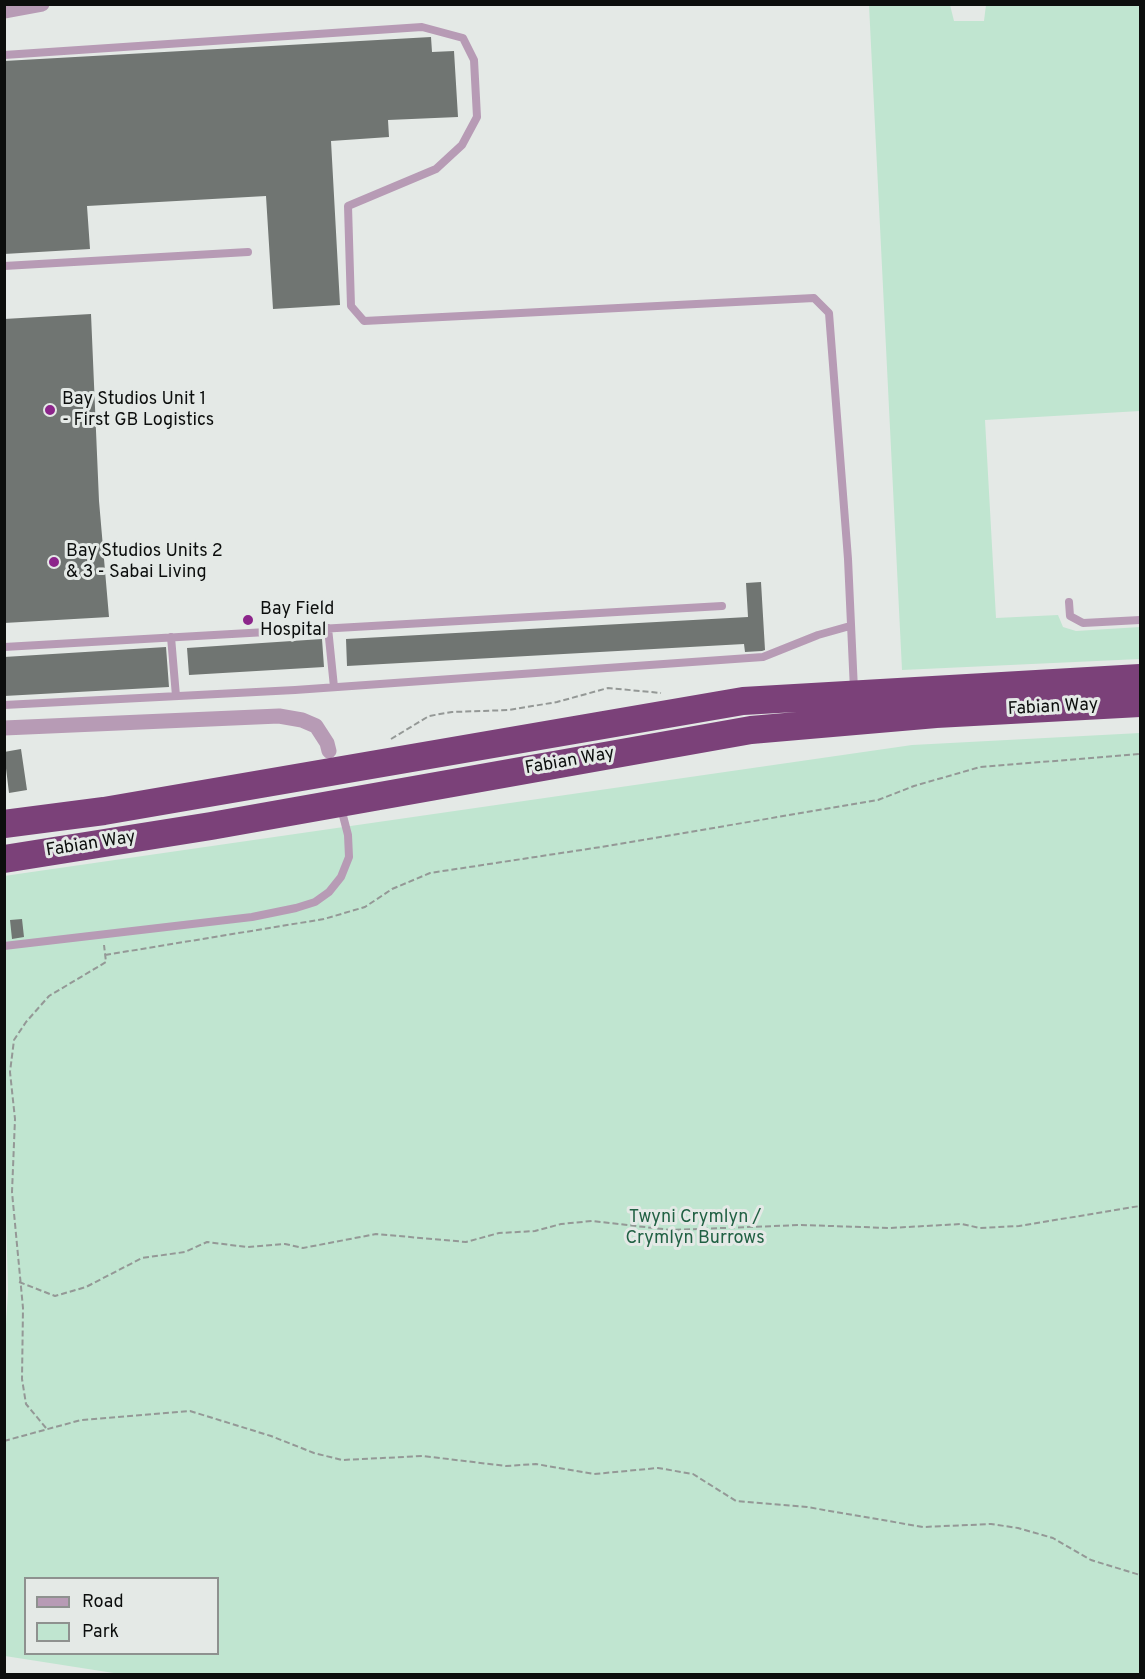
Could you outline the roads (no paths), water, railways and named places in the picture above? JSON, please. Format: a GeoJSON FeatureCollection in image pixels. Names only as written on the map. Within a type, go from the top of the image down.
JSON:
{"type":"FeatureCollection","features":[{"type":"Feature","properties":{"kind":"highway","name":"Fabian Way"},"geometry":{"type":"LineString","coordinates":[[4,859],[334,780],[743,701],[1140,678]]}},
{"type":"Feature","properties":{"kind":"highway","name":"Fabian Way"},"geometry":{"type":"LineString","coordinates":[[4,824],[334,780],[751,730],[936,714],[1140,703]]}},
{"type":"Feature","properties":{"kind":"street"},"geometry":{"type":"LineString","coordinates":[[4,11],[42,4]]}},
{"type":"Feature","properties":{"kind":"street"},"geometry":{"type":"LineString","coordinates":[[4,728],[279,716],[302,720],[316,726],[327,743],[334,780]]}},
{"type":"Feature","properties":{"kind":"lane"},"geometry":{"type":"LineString","coordinates":[[4,55],[422,27],[464,38],[474,60],[477,117],[462,146],[436,169],[348,206],[351,306],[364,321],[814,298],[829,313],[848,559],[855,694]]}},
{"type":"Feature","properties":{"kind":"lane"},"geometry":{"type":"LineString","coordinates":[[4,266],[248,252]]}},
{"type":"Feature","properties":{"kind":"lane"},"geometry":{"type":"LineString","coordinates":[[1069,602],[1070,616],[1083,623],[1140,620]]}},
{"type":"Feature","properties":{"kind":"lane"},"geometry":{"type":"LineString","coordinates":[[4,647],[722,606]]}},
{"type":"Feature","properties":{"kind":"lane"},"geometry":{"type":"LineString","coordinates":[[4,705],[334,687],[762,657],[818,634],[850,626]]}},
{"type":"Feature","properties":{"kind":"lane"},"geometry":{"type":"LineString","coordinates":[[328,628],[334,687]]}},
{"type":"Feature","properties":{"kind":"lane"},"geometry":{"type":"LineString","coordinates":[[171,638],[176,696]]}},
{"type":"Feature","properties":{"kind":"lane"},"geometry":{"type":"LineString","coordinates":[[4,946],[252,917],[315,902],[329,892],[341,877],[349,857],[347,827],[334,780]]}},
{"type":"Feature","properties":{"kind":"place","name":"Bay Studios Unit 1 - First GB Logistics"},"geometry":{"type":"Point","coordinates":[50,410]}},
{"type":"Feature","properties":{"kind":"place","name":"Bay Studios Units 2 & 3 - Sabai Living"},"geometry":{"type":"Point","coordinates":[54,562]}},
{"type":"Feature","properties":{"kind":"place","name":"Bay Field Hospital"},"geometry":{"type":"Point","coordinates":[248,620]}},
{"type":"Feature","properties":{"kind":"park label","name":"Twyni Crymlyn / Crymlyn Burrows"},"geometry":{"type":"Point","coordinates":[695,1228]}}]}
